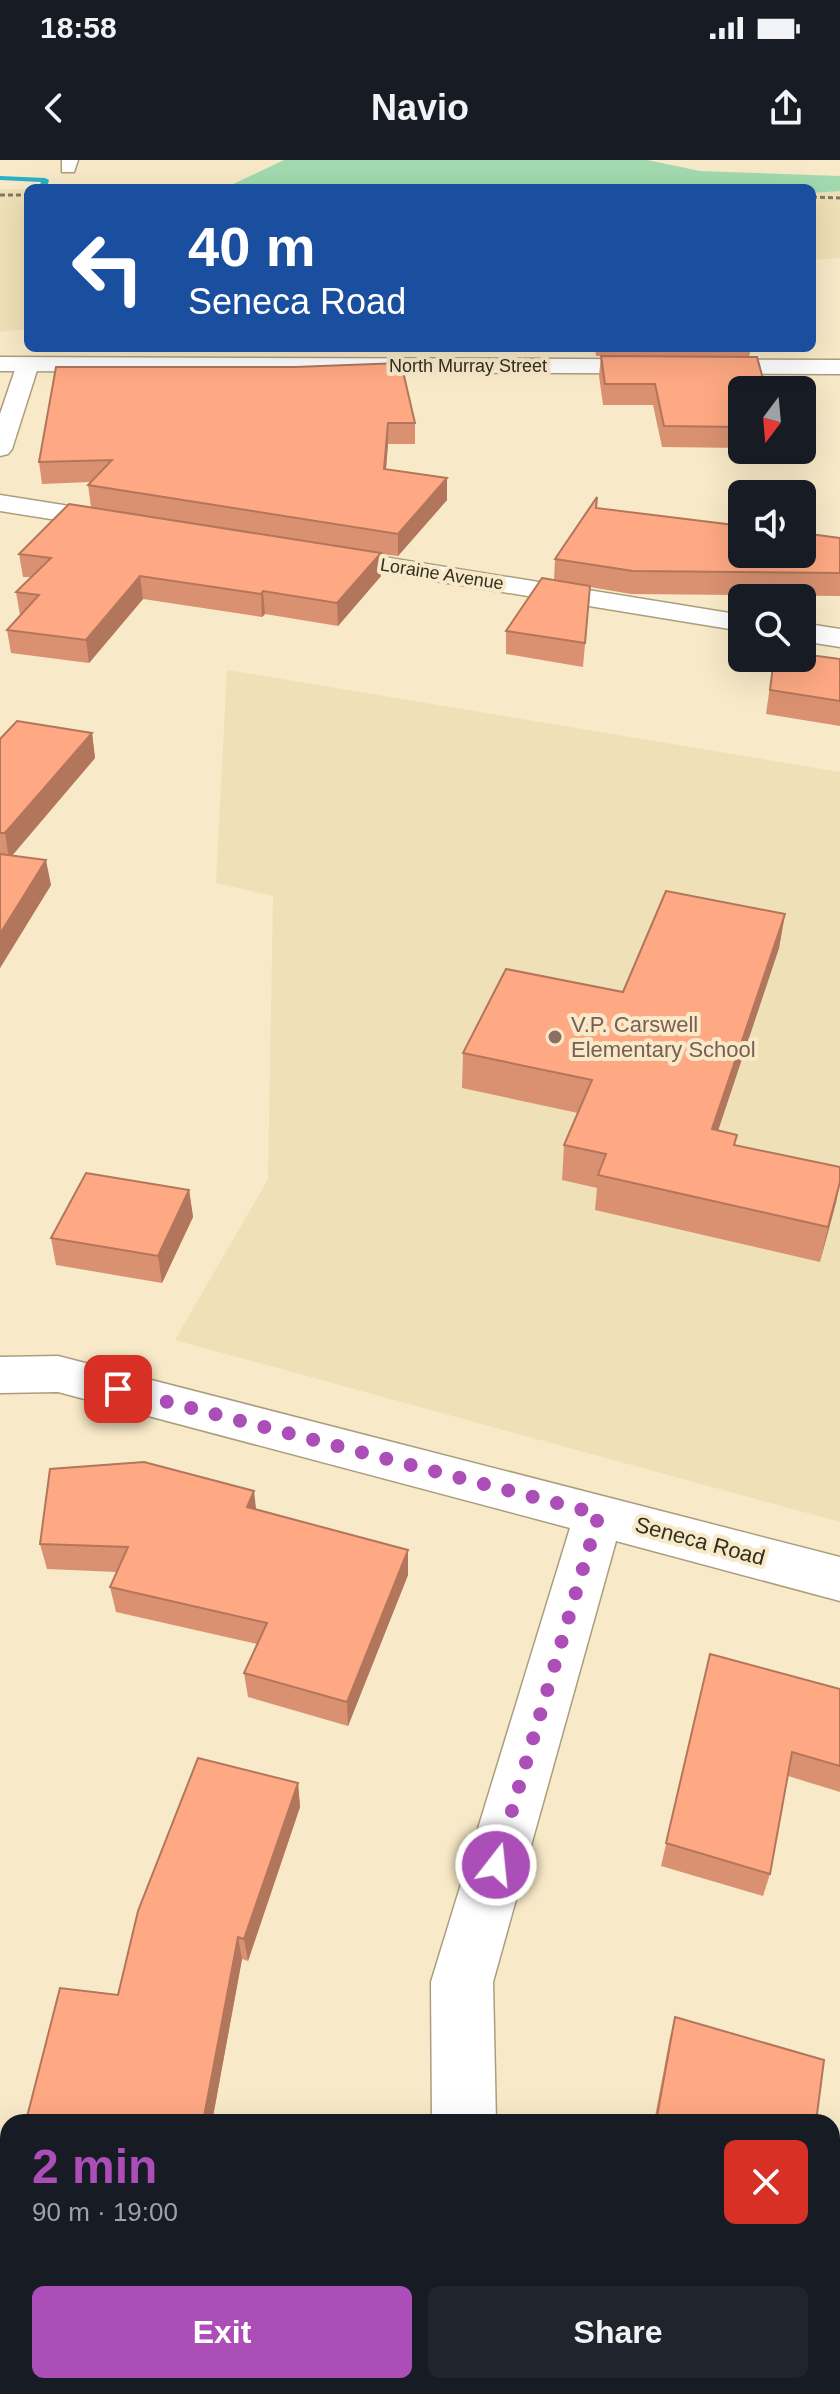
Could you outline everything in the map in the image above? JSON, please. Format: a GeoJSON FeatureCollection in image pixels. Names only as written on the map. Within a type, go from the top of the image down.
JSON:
{"type":"FeatureCollection","features":[{"type":"Feature","properties":{"kind":"street","name":"North Murray Street"},"geometry":{"type":"LineString","coordinates":[[0,364],[840,367]]}},
{"type":"Feature","properties":{"kind":"street"},"geometry":{"type":"LineString","coordinates":[[0,449],[28,364]]}},
{"type":"Feature","properties":{"kind":"street"},"geometry":{"type":"LineString","coordinates":[[0,503],[142,526]]}},
{"type":"Feature","properties":{"kind":"street","name":"Loraine Avenue"},"geometry":{"type":"LineString","coordinates":[[300,551],[728,621]]}},
{"type":"Feature","properties":{"kind":"street"},"geometry":{"type":"LineString","coordinates":[[816,634],[840,638]]}},
{"type":"Feature","properties":{"kind":"street","name":"Seneca Road"},"geometry":{"type":"LineString","coordinates":[[0,1375],[58,1374],[840,1579]]}},
{"type":"Feature","properties":{"kind":"street"},"geometry":{"type":"LineString","coordinates":[[464,2114],[462,1982],[599,1514]]}},
{"type":"Feature","properties":{"kind":"shaded area"},"geometry":{"type":"Polygon","coordinates":[[[0,189],[24,189],[24,329],[0,332],[0,189]]]}},
{"type":"Feature","properties":{"kind":"shaded area"},"geometry":{"type":"Polygon","coordinates":[[[816,191],[840,191],[840,258],[816,260],[816,191]]]}},
{"type":"Feature","properties":{"kind":"shaded area","name":"V.P. Carswell Elementary School"},"geometry":{"type":"Polygon","coordinates":[[[227,670],[840,772],[840,1522],[175,1340],[268,1179],[273,896],[216,883],[227,670]]]}},
{"type":"Feature","properties":{"kind":"green space"},"geometry":{"type":"Polygon","coordinates":[[[284,160],[647,160],[700,171],[840,176],[840,191],[816,193],[816,184],[233,184],[284,160]]]}},
{"type":"Feature","properties":{"kind":"building"},"geometry":{"type":"Polygon","coordinates":[[[601,356],[757,357],[762,376],[728,376],[728,427],[664,426],[655,384],[605,384],[601,356]]]}},
{"type":"Feature","properties":{"kind":"building"},"geometry":{"type":"Polygon","coordinates":[[[401,363],[415,423],[388,423],[384,469],[447,478],[398,534],[88,485],[112,460],[39,462],[56,367],[295,367],[401,363]]]}},
{"type":"Feature","properties":{"kind":"building"},"geometry":{"type":"Polygon","coordinates":[[[597,497],[596,508],[728,524],[728,568],[816,568],[816,535],[840,538],[840,573],[633,571],[555,559],[597,497]]]}},
{"type":"Feature","properties":{"kind":"building"},"geometry":{"type":"Polygon","coordinates":[[[69,504],[381,553],[337,603],[140,576],[86,640],[7,630],[39,595],[16,592],[51,558],[19,554],[69,504]]]}},
{"type":"Feature","properties":{"kind":"building"},"geometry":{"type":"Polygon","coordinates":[[[542,578],[590,586],[585,643],[506,631],[542,578]]]}},
{"type":"Feature","properties":{"kind":"building"},"geometry":{"type":"Polygon","coordinates":[[[816,656],[840,659],[840,701],[770,690],[772,672],[816,672],[816,656]]]}},
{"type":"Feature","properties":{"kind":"building"},"geometry":{"type":"Polygon","coordinates":[[[17,721],[92,733],[5,833],[0,833],[0,739],[17,721]]]}},
{"type":"Feature","properties":{"kind":"building"},"geometry":{"type":"Polygon","coordinates":[[[0,854],[46,860],[0,934],[0,854]]]}},
{"type":"Feature","properties":{"kind":"building","name":"V.P. Carswell Elementary School"},"geometry":{"type":"Polygon","coordinates":[[[666,891],[785,914],[712,1129],[737,1135],[734,1145],[840,1167],[840,1182],[828,1227],[598,1175],[606,1154],[564,1145],[592,1080],[463,1053],[506,969],[623,992],[666,891]]]}},
{"type":"Feature","properties":{"kind":"building"},"geometry":{"type":"Polygon","coordinates":[[[86,1173],[189,1190],[158,1256],[51,1238],[86,1173]]]}},
{"type":"Feature","properties":{"kind":"building"},"geometry":{"type":"Polygon","coordinates":[[[144,1462],[254,1491],[247,1507],[408,1550],[347,1702],[244,1673],[267,1623],[110,1587],[128,1547],[40,1544],[50,1469],[144,1462]]]}},
{"type":"Feature","properties":{"kind":"building"},"geometry":{"type":"Polygon","coordinates":[[[710,1654],[840,1689],[840,1766],[792,1752],[770,1874],[666,1843],[710,1654]]]}},
{"type":"Feature","properties":{"kind":"building"},"geometry":{"type":"Polygon","coordinates":[[[198,1758],[298,1783],[244,1939],[238,1937],[205,2114],[28,2114],[60,1988],[118,1995],[138,1911],[198,1758]]]}},
{"type":"Feature","properties":{"kind":"building"},"geometry":{"type":"Polygon","coordinates":[[[675,2017],[824,2060],[817,2114],[657,2114],[675,2017]]]}},
{"type":"Feature","properties":{"kind":"waterway"},"geometry":{"type":"LineString","coordinates":[[0,178],[45,180],[44,184]]}},
{"type":"Feature","properties":{"kind":"railway"},"geometry":{"type":"LineString","coordinates":[[0,195],[24,195]]}},
{"type":"Feature","properties":{"kind":"railway"},"geometry":{"type":"LineString","coordinates":[[816,197],[840,198]]}},
{"type":"Feature","properties":{"kind":"place","name":"V.P. Carswell Elementary School"},"geometry":{"type":"Point","coordinates":[555,1037]}},
{"type":"Feature","properties":{"kind":"route"},"geometry":{"type":"LineString","coordinates":[[118,1389],[599,1514],[496,1865]]}}]}
